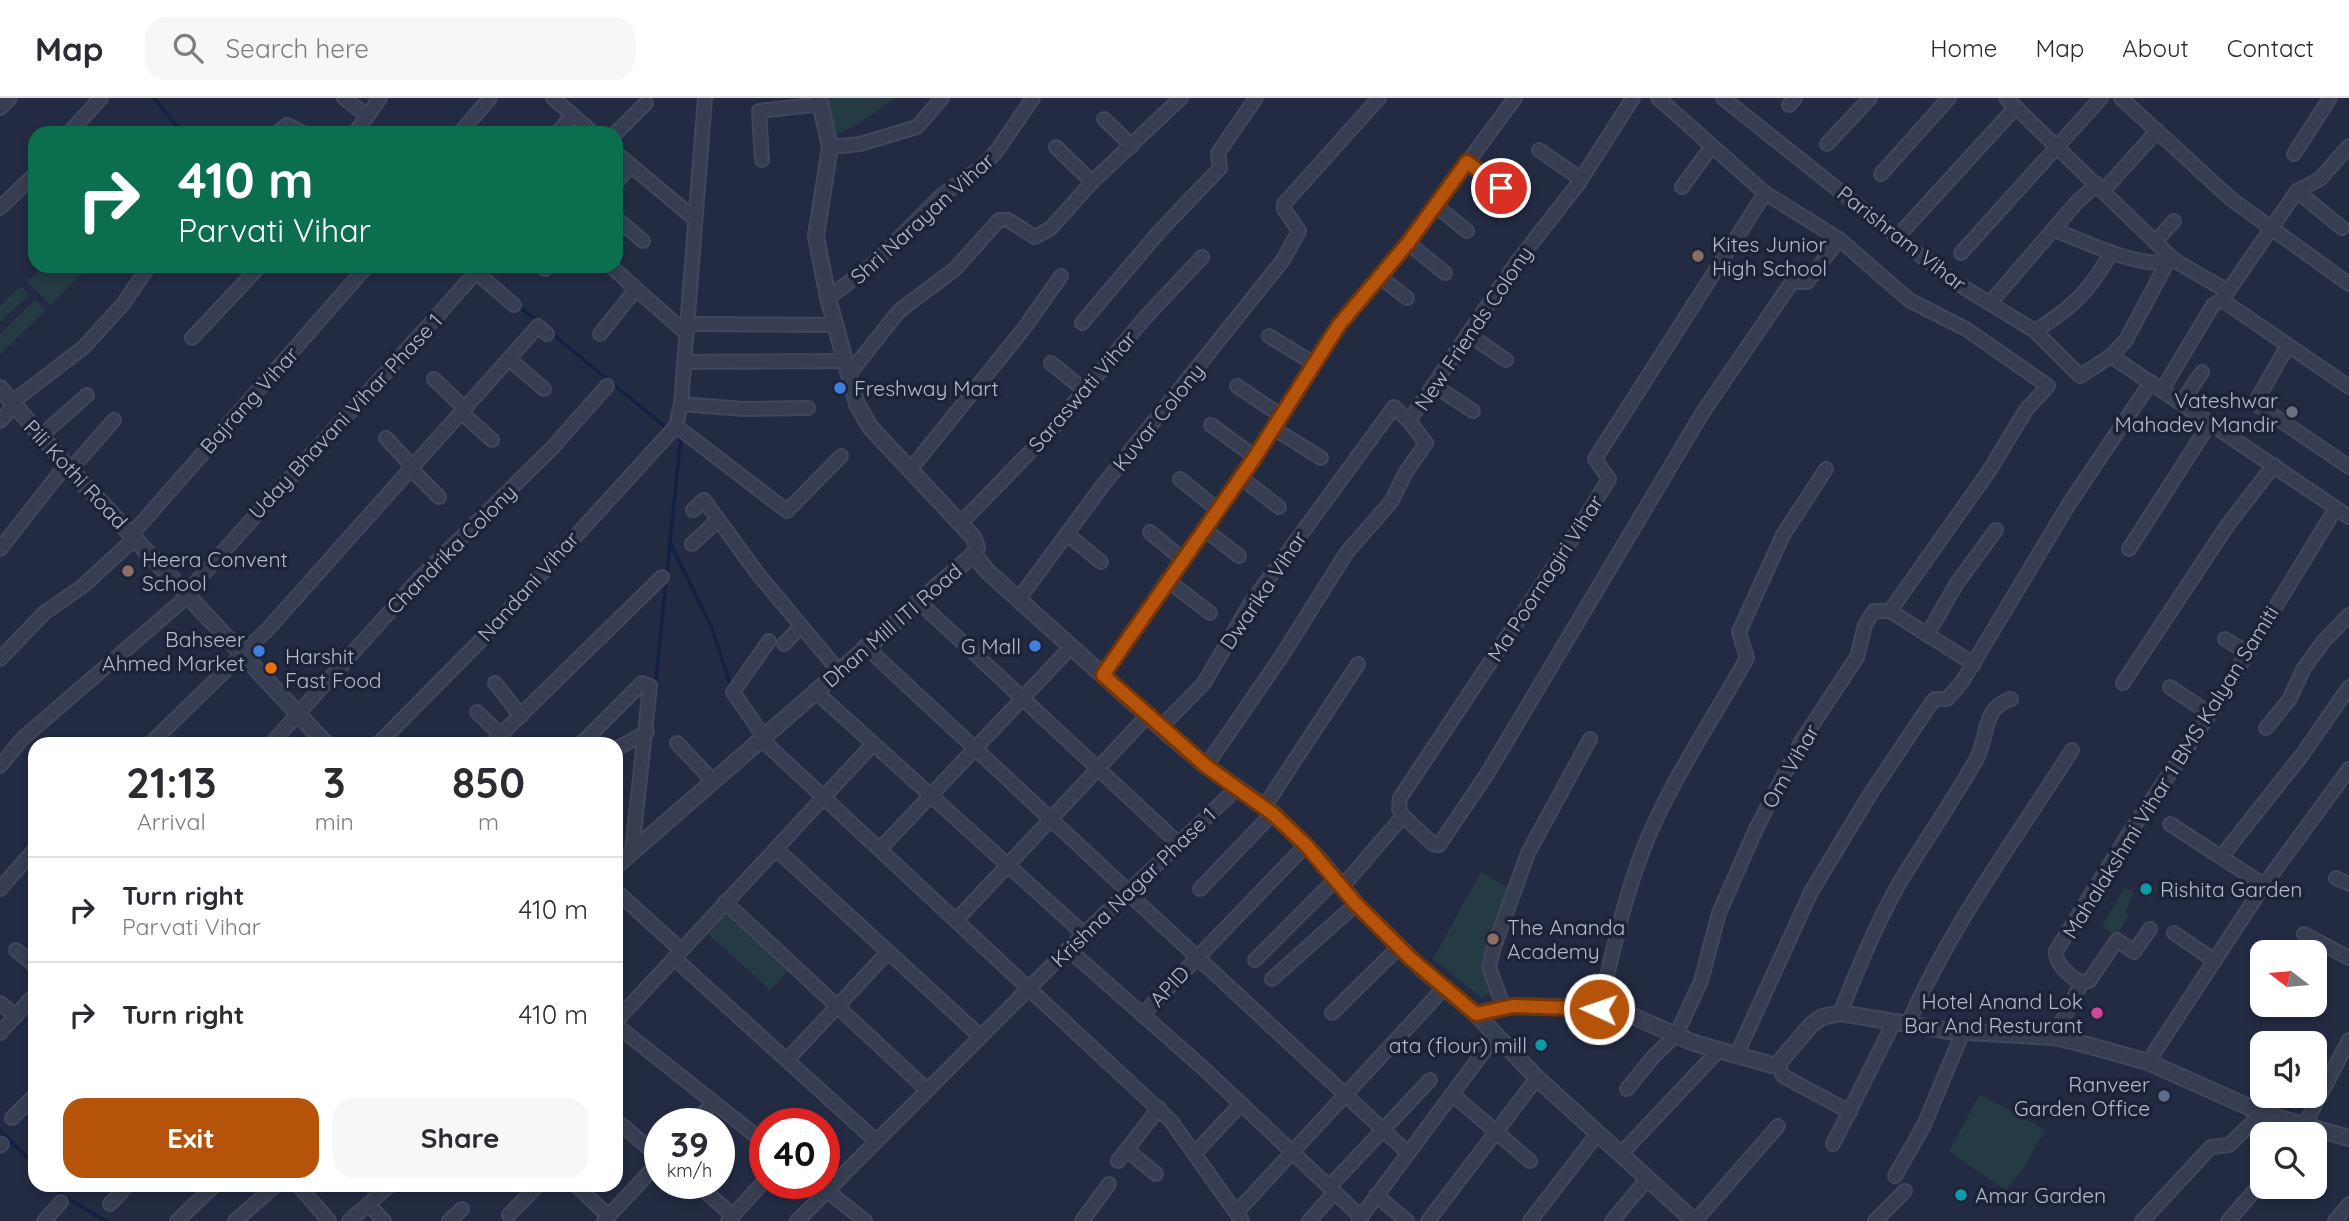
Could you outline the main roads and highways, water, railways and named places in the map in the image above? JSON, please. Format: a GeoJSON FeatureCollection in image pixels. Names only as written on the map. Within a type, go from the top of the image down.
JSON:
{"type":"FeatureCollection","features":[{"type":"Feature","properties":{"kind":"waterway"},"geometry":{"type":"LineString","coordinates":[[154,98],[176,126]]}},
{"type":"Feature","properties":{"kind":"waterway"},"geometry":{"type":"LineString","coordinates":[[520,307],[537,321]]}},
{"type":"Feature","properties":{"kind":"waterway"},"geometry":{"type":"LineString","coordinates":[[551,333],[668,429]]}},
{"type":"Feature","properties":{"kind":"waterway"},"geometry":{"type":"LineString","coordinates":[[655,689],[681,435]]}},
{"type":"Feature","properties":{"kind":"waterway"},"geometry":{"type":"LineString","coordinates":[[671,545],[711,626],[731,687]]}},
{"type":"Feature","properties":{"kind":"waterway"},"geometry":{"type":"LineString","coordinates":[[0,1130],[28,1159]]}},
{"type":"Feature","properties":{"kind":"waterway"},"geometry":{"type":"LineString","coordinates":[[60,1192],[106,1221]]}},
{"type":"Feature","properties":{"kind":"place","name":"Kites Junior High School"},"geometry":{"type":"Point","coordinates":[1698,256]}},
{"type":"Feature","properties":{"kind":"place","name":"Freshway Mart"},"geometry":{"type":"Point","coordinates":[840,388]}},
{"type":"Feature","properties":{"kind":"place","name":"Vateshwar Mahadev Mandir"},"geometry":{"type":"Point","coordinates":[2292,412]}},
{"type":"Feature","properties":{"kind":"place","name":"Heera Convent School"},"geometry":{"type":"Point","coordinates":[128,571]}},
{"type":"Feature","properties":{"kind":"place","name":"G Mall"},"geometry":{"type":"Point","coordinates":[1035,646]}},
{"type":"Feature","properties":{"kind":"place","name":"Bahseer Ahmed Market"},"geometry":{"type":"Point","coordinates":[259,651]}},
{"type":"Feature","properties":{"kind":"place","name":"Harshit Fast Food"},"geometry":{"type":"Point","coordinates":[271,668]}},
{"type":"Feature","properties":{"kind":"place","name":"Rishita Garden"},"geometry":{"type":"Point","coordinates":[2146,889]}},
{"type":"Feature","properties":{"kind":"place","name":"The Ananda Academy"},"geometry":{"type":"Point","coordinates":[1493,939]}},
{"type":"Feature","properties":{"kind":"place","name":"Hotel Anand Lok Bar And Resturant"},"geometry":{"type":"Point","coordinates":[2097,1013]}},
{"type":"Feature","properties":{"kind":"place","name":"ata (flour) mill"},"geometry":{"type":"Point","coordinates":[1541,1045]}},
{"type":"Feature","properties":{"kind":"place","name":"Ranveer Garden Office"},"geometry":{"type":"Point","coordinates":[2164,1096]}},
{"type":"Feature","properties":{"kind":"place","name":"Amar Garden"},"geometry":{"type":"Point","coordinates":[1961,1195]}}]}
